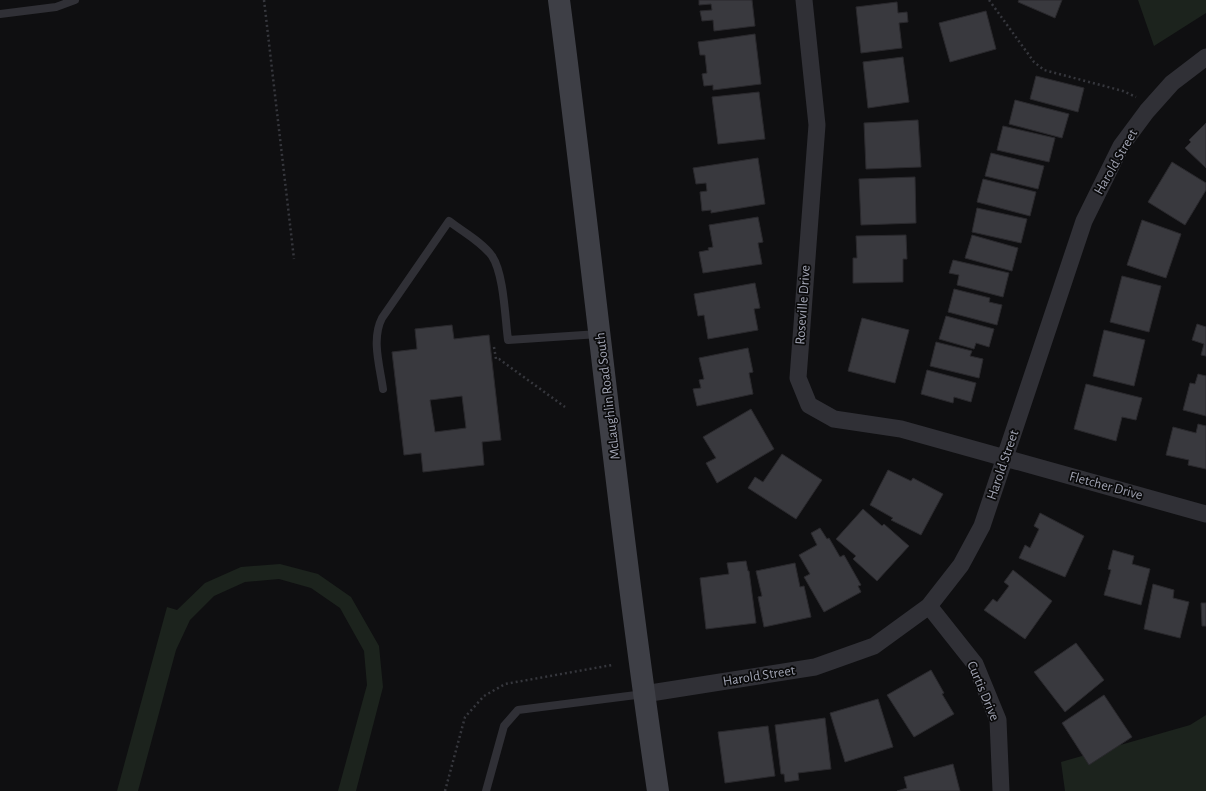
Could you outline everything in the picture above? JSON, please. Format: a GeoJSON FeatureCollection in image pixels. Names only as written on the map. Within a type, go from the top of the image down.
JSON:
{"type":"FeatureCollection","features":[{"type":"Feature","properties":{"kind":"main road","name":"McLaughlin Road South"},"geometry":{"type":"LineString","coordinates":[[559,0],[644,694],[658,791]]}},
{"type":"Feature","properties":{"kind":"street","name":"Roseville Drive"},"geometry":{"type":"LineString","coordinates":[[804,0],[817,125],[798,378],[809,405],[834,419],[901,429],[1005,459]]}},
{"type":"Feature","properties":{"kind":"street","name":"Harold Street"},"geometry":{"type":"LineString","coordinates":[[644,694],[814,667],[874,646],[929,606],[961,565],[982,526],[1084,221],[1121,146],[1153,104],[1172,83],[1206,57]]}},
{"type":"Feature","properties":{"kind":"street","name":"Fletcher Drive"},"geometry":{"type":"LineString","coordinates":[[1005,459],[1206,514]]}},
{"type":"Feature","properties":{"kind":"street","name":"Curtis Drive"},"geometry":{"type":"LineString","coordinates":[[929,606],[975,664],[998,720],[1001,791]]}},
{"type":"Feature","properties":{"kind":"lane"},"geometry":{"type":"LineString","coordinates":[[0,14],[56,7],[75,0]]}},
{"type":"Feature","properties":{"kind":"lane"},"geometry":{"type":"LineString","coordinates":[[383,389],[377,340],[378,327],[382,318],[449,221],[484,248],[495,262],[500,274],[508,340],[601,334]]}},
{"type":"Feature","properties":{"kind":"lane"},"geometry":{"type":"LineString","coordinates":[[486,791],[504,726],[518,710],[644,694]]}},
{"type":"Feature","properties":{"kind":"path"},"geometry":{"type":"LineString","coordinates":[[264,0],[294,259]]}},
{"type":"Feature","properties":{"kind":"path"},"geometry":{"type":"LineString","coordinates":[[989,0],[1034,62],[1044,70],[1123,91],[1153,104]]}},
{"type":"Feature","properties":{"kind":"path"},"geometry":{"type":"LineString","coordinates":[[494,344],[496,360],[499,359],[565,407]]}},
{"type":"Feature","properties":{"kind":"shaded area"},"geometry":{"type":"Polygon","coordinates":[[[1138,0],[1206,0],[1206,13],[1154,46],[1138,0]]]}},
{"type":"Feature","properties":{"kind":"shaded area"},"geometry":{"type":"Polygon","coordinates":[[[280,564],[318,574],[351,597],[379,646],[383,687],[356,791],[338,791],[367,685],[364,651],[340,608],[311,588],[279,579],[245,582],[214,596],[190,620],[176,650],[138,791],[117,791],[167,607],[177,610],[205,583],[241,567],[280,564]]]}},
{"type":"Feature","properties":{"kind":"shaded area"},"geometry":{"type":"Polygon","coordinates":[[[1206,715],[1206,791],[1065,791],[1061,762],[1190,725],[1206,715]]]}},
{"type":"Feature","properties":{"kind":"building"},"geometry":{"type":"Polygon","coordinates":[[[699,0],[752,0],[755,26],[714,31],[713,20],[702,21],[700,11],[712,10],[711,4],[699,5],[699,0]]]}},
{"type":"Feature","properties":{"kind":"building"},"geometry":{"type":"Polygon","coordinates":[[[1019,0],[1062,0],[1055,18],[1018,2],[1019,0]]]}},
{"type":"Feature","properties":{"kind":"building"},"geometry":{"type":"Polygon","coordinates":[[[897,2],[898,13],[907,12],[908,22],[899,23],[902,48],[861,53],[856,7],[897,2]]]}},
{"type":"Feature","properties":{"kind":"building"},"geometry":{"type":"Polygon","coordinates":[[[986,11],[996,49],[950,62],[939,23],[986,11]]]}},
{"type":"Feature","properties":{"kind":"building"},"geometry":{"type":"Polygon","coordinates":[[[755,34],[761,84],[713,90],[713,85],[704,86],[702,74],[707,73],[705,55],[700,55],[698,42],[755,34]]]}},
{"type":"Feature","properties":{"kind":"building"},"geometry":{"type":"Polygon","coordinates":[[[903,57],[909,102],[868,108],[863,62],[903,57]]]}},
{"type":"Feature","properties":{"kind":"building"},"geometry":{"type":"Polygon","coordinates":[[[1036,76],[1084,88],[1078,112],[1030,99],[1036,76]]]}},
{"type":"Feature","properties":{"kind":"building"},"geometry":{"type":"Polygon","coordinates":[[[759,92],[765,139],[718,144],[712,97],[759,92]]]}},
{"type":"Feature","properties":{"kind":"building"},"geometry":{"type":"Polygon","coordinates":[[[1015,100],[1069,114],[1062,138],[1009,124],[1015,100]]]}},
{"type":"Feature","properties":{"kind":"building"},"geometry":{"type":"Polygon","coordinates":[[[918,120],[921,167],[866,169],[864,123],[918,120]]]}},
{"type":"Feature","properties":{"kind":"building"},"geometry":{"type":"Polygon","coordinates":[[[1206,123],[1206,168],[1185,148],[1191,142],[1189,140],[1206,123]]]}},
{"type":"Feature","properties":{"kind":"building"},"geometry":{"type":"Polygon","coordinates":[[[1003,126],[1055,138],[1049,162],[997,150],[1003,126]]]}},
{"type":"Feature","properties":{"kind":"building"},"geometry":{"type":"Polygon","coordinates":[[[991,153],[1044,166],[1038,189],[985,176],[991,153]]]}},
{"type":"Feature","properties":{"kind":"building"},"geometry":{"type":"Polygon","coordinates":[[[758,158],[765,204],[711,213],[711,210],[702,211],[700,192],[707,191],[706,183],[696,184],[693,168],[758,158]]]}},
{"type":"Feature","properties":{"kind":"building"},"geometry":{"type":"Polygon","coordinates":[[[1172,162],[1206,183],[1206,190],[1185,225],[1148,202],[1172,162]]]}},
{"type":"Feature","properties":{"kind":"building"},"geometry":{"type":"Polygon","coordinates":[[[915,177],[916,223],[861,225],[859,179],[915,177]]]}},
{"type":"Feature","properties":{"kind":"building"},"geometry":{"type":"Polygon","coordinates":[[[983,179],[1036,192],[1030,216],[977,202],[983,179]]]}},
{"type":"Feature","properties":{"kind":"building"},"geometry":{"type":"Polygon","coordinates":[[[977,208],[1027,219],[1021,243],[972,232],[977,208]]]}},
{"type":"Feature","properties":{"kind":"building"},"geometry":{"type":"Polygon","coordinates":[[[758,217],[763,242],[758,243],[762,264],[703,273],[699,252],[709,250],[708,248],[713,247],[709,225],[758,217]]]}},
{"type":"Feature","properties":{"kind":"building"},"geometry":{"type":"Polygon","coordinates":[[[1142,220],[1181,234],[1166,278],[1127,265],[1142,220]]]}},
{"type":"Feature","properties":{"kind":"building"},"geometry":{"type":"Polygon","coordinates":[[[906,235],[907,259],[903,259],[903,282],[853,283],[853,258],[857,258],[856,236],[906,235]]]}},
{"type":"Feature","properties":{"kind":"building"},"geometry":{"type":"Polygon","coordinates":[[[972,235],[1018,248],[1012,271],[965,258],[972,235]]]}},
{"type":"Feature","properties":{"kind":"building"},"geometry":{"type":"Polygon","coordinates":[[[953,260],[1009,273],[1003,297],[957,285],[959,275],[949,273],[953,260]]]}},
{"type":"Feature","properties":{"kind":"building"},"geometry":{"type":"Polygon","coordinates":[[[1122,276],[1161,286],[1149,332],[1110,322],[1122,276]]]}},
{"type":"Feature","properties":{"kind":"building"},"geometry":{"type":"Polygon","coordinates":[[[755,283],[760,308],[754,309],[758,330],[708,339],[704,315],[698,316],[694,294],[755,283]]]}},
{"type":"Feature","properties":{"kind":"building"},"geometry":{"type":"Polygon","coordinates":[[[954,289],[990,298],[989,302],[1002,305],[997,325],[948,312],[954,289]]]}},
{"type":"Feature","properties":{"kind":"building"},"geometry":{"type":"Polygon","coordinates":[[[946,316],[994,329],[989,347],[976,343],[974,349],[939,339],[946,316]]]}},
{"type":"Feature","properties":{"kind":"building"},"geometry":{"type":"Polygon","coordinates":[[[862,318],[909,330],[895,383],[848,371],[862,318]]]}},
{"type":"Feature","properties":{"kind":"building"},"geometry":{"type":"Polygon","coordinates":[[[1197,324],[1206,327],[1206,356],[1201,355],[1204,344],[1192,340],[1197,324]]]}},
{"type":"Feature","properties":{"kind":"building"},"geometry":{"type":"Polygon","coordinates":[[[452,325],[454,339],[489,335],[501,440],[482,442],[484,465],[423,472],[421,453],[404,455],[392,352],[417,349],[415,329],[452,325]],[[462,396],[430,400],[435,432],[466,428],[462,396]]]}},
{"type":"Feature","properties":{"kind":"building"},"geometry":{"type":"Polygon","coordinates":[[[1104,330],[1145,340],[1134,386],[1093,376],[1104,330]]]}},
{"type":"Feature","properties":{"kind":"building"},"geometry":{"type":"Polygon","coordinates":[[[936,342],[972,351],[970,356],[983,359],[979,378],[930,366],[936,342]]]}},
{"type":"Feature","properties":{"kind":"building"},"geometry":{"type":"Polygon","coordinates":[[[748,348],[753,372],[749,373],[753,394],[697,406],[693,389],[701,388],[699,380],[704,379],[699,358],[748,348]]]}},
{"type":"Feature","properties":{"kind":"building"},"geometry":{"type":"Polygon","coordinates":[[[927,370],[976,383],[971,402],[954,397],[953,403],[921,394],[927,370]]]}},
{"type":"Feature","properties":{"kind":"building"},"geometry":{"type":"Polygon","coordinates":[[[1198,374],[1206,376],[1206,416],[1183,410],[1190,383],[1195,384],[1198,374]]]}},
{"type":"Feature","properties":{"kind":"building"},"geometry":{"type":"Polygon","coordinates":[[[1086,384],[1142,398],[1136,420],[1122,417],[1116,441],[1074,429],[1086,384]]]}},
{"type":"Feature","properties":{"kind":"building"},"geometry":{"type":"Polygon","coordinates":[[[751,409],[774,449],[717,483],[706,463],[716,458],[703,437],[751,409]]]}},
{"type":"Feature","properties":{"kind":"building"},"geometry":{"type":"Polygon","coordinates":[[[1198,424],[1206,426],[1206,469],[1188,465],[1189,460],[1166,455],[1173,427],[1196,433],[1198,424]]]}},
{"type":"Feature","properties":{"kind":"building"},"geometry":{"type":"Polygon","coordinates":[[[782,454],[822,480],[796,519],[748,488],[755,477],[763,482],[782,454]]]}},
{"type":"Feature","properties":{"kind":"building"},"geometry":{"type":"Polygon","coordinates":[[[888,470],[911,481],[913,478],[943,494],[921,535],[891,520],[893,518],[870,505],[888,470]]]}},
{"type":"Feature","properties":{"kind":"building"},"geometry":{"type":"Polygon","coordinates":[[[863,509],[882,526],[884,524],[909,546],[877,581],[853,559],[856,556],[836,539],[863,509]]]}},
{"type":"Feature","properties":{"kind":"building"},"geometry":{"type":"Polygon","coordinates":[[[1040,513],[1084,536],[1065,577],[1019,558],[1025,545],[1030,548],[1039,529],[1034,526],[1040,513]]]}},
{"type":"Feature","properties":{"kind":"building"},"geometry":{"type":"Polygon","coordinates":[[[820,528],[827,539],[829,538],[840,557],[844,555],[861,585],[858,586],[861,592],[824,612],[804,577],[810,574],[799,555],[817,545],[811,533],[820,528]]]}},
{"type":"Feature","properties":{"kind":"building"},"geometry":{"type":"Polygon","coordinates":[[[1113,550],[1134,556],[1132,564],[1150,569],[1141,605],[1104,595],[1111,570],[1108,569],[1113,550]]]}},
{"type":"Feature","properties":{"kind":"building"},"geometry":{"type":"Polygon","coordinates":[[[746,561],[749,571],[756,623],[706,629],[700,578],[729,574],[727,563],[746,561]]]}},
{"type":"Feature","properties":{"kind":"building"},"geometry":{"type":"Polygon","coordinates":[[[795,563],[800,587],[804,586],[811,617],[764,627],[758,597],[762,596],[756,571],[795,563]]]}},
{"type":"Feature","properties":{"kind":"building"},"geometry":{"type":"Polygon","coordinates":[[[1013,570],[1052,601],[1025,639],[984,610],[993,599],[997,602],[1009,586],[1004,582],[1013,570]]]}},
{"type":"Feature","properties":{"kind":"building"},"geometry":{"type":"Polygon","coordinates":[[[1153,584],[1174,590],[1173,598],[1189,602],[1180,638],[1144,629],[1153,584]]]}},
{"type":"Feature","properties":{"kind":"building"},"geometry":{"type":"Polygon","coordinates":[[[1201,603],[1206,603],[1206,626],[1202,626],[1201,603]]]}},
{"type":"Feature","properties":{"kind":"building"},"geometry":{"type":"Polygon","coordinates":[[[1076,643],[1104,680],[1065,712],[1034,672],[1076,643]]]}},
{"type":"Feature","properties":{"kind":"building"},"geometry":{"type":"Polygon","coordinates":[[[931,670],[944,693],[942,694],[954,714],[914,737],[887,695],[931,670]]]}},
{"type":"Feature","properties":{"kind":"building"},"geometry":{"type":"Polygon","coordinates":[[[1104,695],[1132,737],[1089,765],[1062,723],[1104,695]]]}},
{"type":"Feature","properties":{"kind":"building"},"geometry":{"type":"Polygon","coordinates":[[[878,699],[893,747],[845,762],[830,713],[878,699]]]}},
{"type":"Feature","properties":{"kind":"building"},"geometry":{"type":"Polygon","coordinates":[[[825,718],[831,769],[798,773],[799,780],[785,782],[784,774],[781,774],[775,725],[825,718]]]}},
{"type":"Feature","properties":{"kind":"building"},"geometry":{"type":"Polygon","coordinates":[[[768,726],[775,776],[725,783],[718,732],[768,726]]]}},
{"type":"Feature","properties":{"kind":"building"},"geometry":{"type":"Polygon","coordinates":[[[953,764],[960,791],[897,791],[907,788],[904,777],[953,764]]]}}]}
